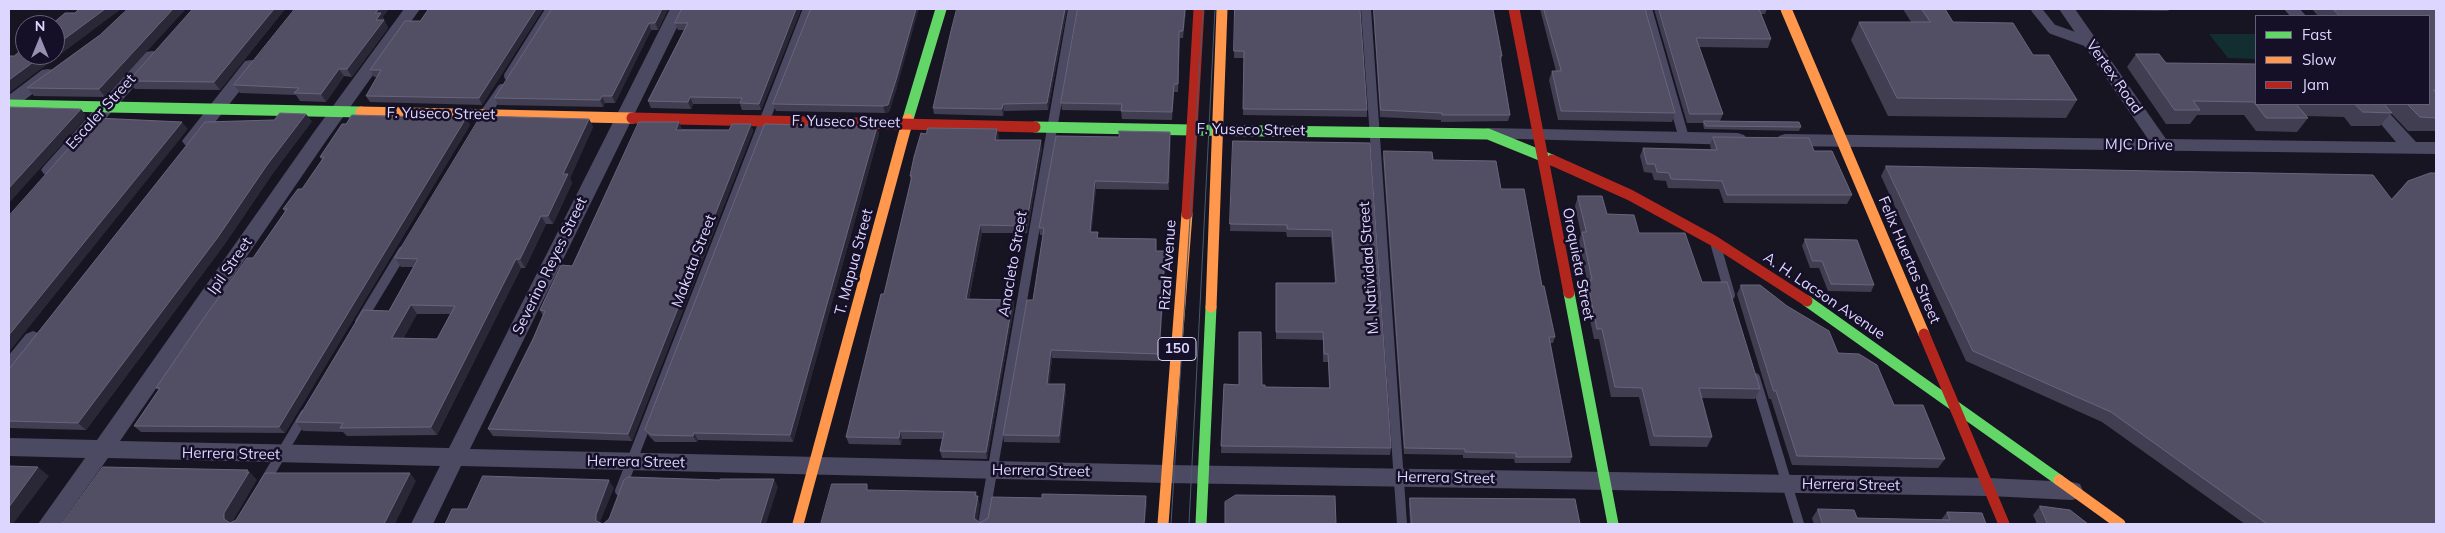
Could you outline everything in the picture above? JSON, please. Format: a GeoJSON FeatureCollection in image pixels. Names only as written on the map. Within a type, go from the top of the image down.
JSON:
{"type":"FeatureCollection","features":[{"type":"Feature","properties":{"kind":"street","name":"Ipil Street"},"geometry":{"type":"LineString","coordinates":[[49,524],[102,451],[335,112],[412,9]]}},
{"type":"Feature","properties":{"kind":"street","name":"Severino Reyes Street"},"geometry":{"type":"LineString","coordinates":[[422,524],[622,118],[678,9]]}},
{"type":"Feature","properties":{"kind":"street","name":"T. Mapua Street"},"geometry":{"type":"LineString","coordinates":[[798,524],[907,124],[941,9]]}},
{"type":"Feature","properties":{"kind":"street","name":"Rizal Avenue"},"geometry":{"type":"LineString","coordinates":[[1163,524],[1199,9]]}},
{"type":"Feature","properties":{"kind":"street","name":"150"},"geometry":{"type":"LineString","coordinates":[[1201,524],[1219,130],[1222,9]]}},
{"type":"Feature","properties":{"kind":"street","name":"Oroquieta Street"},"geometry":{"type":"LineString","coordinates":[[1514,9],[1613,524]]}},
{"type":"Feature","properties":{"kind":"street","name":"Felix Huertas Street"},"geometry":{"type":"LineString","coordinates":[[1786,9],[2004,524]]}},
{"type":"Feature","properties":{"kind":"street","name":"Vertex Road"},"geometry":{"type":"LineString","coordinates":[[2067,9],[2161,145]]}},
{"type":"Feature","properties":{"kind":"street","name":"Escaler Street"},"geometry":{"type":"LineString","coordinates":[[41,180],[161,46]]}},
{"type":"Feature","properties":{"kind":"street"},"geometry":{"type":"LineString","coordinates":[[178,157],[264,48]]}},
{"type":"Feature","properties":{"kind":"street"},"geometry":{"type":"LineString","coordinates":[[9,104],[60,65]]}},
{"type":"Feature","properties":{"kind":"street","name":"F. Yuseco Street"},"geometry":{"type":"LineString","coordinates":[[9,104],[105,108],[335,112],[482,119],[622,118],[1753,139]]}},
{"type":"Feature","properties":{"kind":"street"},"geometry":{"type":"LineString","coordinates":[[2373,105],[2412,148]]}},
{"type":"Feature","properties":{"kind":"street","name":"A. H. Lacson Avenue"},"geometry":{"type":"LineString","coordinates":[[1488,134],[1630,195],[1714,240],[1828,314],[2120,524]]}},
{"type":"Feature","properties":{"kind":"street","name":"MJC Drive"},"geometry":{"type":"LineString","coordinates":[[1772,140],[2436,148]]}},
{"type":"Feature","properties":{"kind":"street"},"geometry":{"type":"LineString","coordinates":[[9,369],[45,324]]}},
{"type":"Feature","properties":{"kind":"street","name":"Herrera Street"},"geometry":{"type":"LineString","coordinates":[[9,447],[102,451],[1167,474],[1989,487],[2073,491]]}},
{"type":"Feature","properties":{"kind":"lane"},"geometry":{"type":"LineString","coordinates":[[482,119],[551,9]]}},
{"type":"Feature","properties":{"kind":"lane","name":"Makata Street"},"geometry":{"type":"LineString","coordinates":[[618,498],[808,9]]}},
{"type":"Feature","properties":{"kind":"lane","name":"Anacleto Street"},"geometry":{"type":"LineString","coordinates":[[983,524],[1073,9]]}},
{"type":"Feature","properties":{"kind":"lane","name":"M. Natividad Street"},"geometry":{"type":"LineString","coordinates":[[1366,9],[1402,524]]}},
{"type":"Feature","properties":{"kind":"lane"},"geometry":{"type":"LineString","coordinates":[[1647,9],[1684,138]]}},
{"type":"Feature","properties":{"kind":"lane"},"geometry":{"type":"LineString","coordinates":[[2036,9],[2040,19],[2056,33],[2091,43]]}},
{"type":"Feature","properties":{"kind":"lane"},"geometry":{"type":"LineString","coordinates":[[1714,240],[1734,306]]}},
{"type":"Feature","properties":{"kind":"lane"},"geometry":{"type":"LineString","coordinates":[[357,327],[408,242]]}},
{"type":"Feature","properties":{"kind":"lane"},"geometry":{"type":"LineString","coordinates":[[1750,362],[1799,524]]}},
{"type":"Feature","properties":{"kind":"lane"},"geometry":{"type":"LineString","coordinates":[[257,493],[311,404]]}},
{"type":"Feature","properties":{"kind":"green space"},"geometry":{"type":"Polygon","coordinates":[[[2209,34],[2255,34],[2255,59],[2228,58],[2209,34]]]}},
{"type":"Feature","properties":{"kind":"building"},"geometry":{"type":"Polygon","coordinates":[[[79,9],[105,9],[65,39],[65,15],[63,15],[65,13],[75,13],[79,9]]]}},
{"type":"Feature","properties":{"kind":"building"},"geometry":{"type":"Polygon","coordinates":[[[128,9],[173,9],[99,89],[27,88],[59,65],[65,65],[65,60],[100,35],[128,9]]]}},
{"type":"Feature","properties":{"kind":"building"},"geometry":{"type":"Polygon","coordinates":[[[193,9],[274,9],[214,82],[129,81],[193,9]]]}},
{"type":"Feature","properties":{"kind":"building"},"geometry":{"type":"Polygon","coordinates":[[[295,9],[379,9],[375,13],[381,13],[376,20],[384,20],[347,69],[339,69],[321,94],[294,93],[299,88],[234,85],[295,9]]]}},
{"type":"Feature","properties":{"kind":"building"},"geometry":{"type":"Polygon","coordinates":[[[429,9],[536,9],[479,98],[366,96],[381,70],[370,70],[405,21],[420,21],[429,9]]]}},
{"type":"Feature","properties":{"kind":"building"},"geometry":{"type":"Polygon","coordinates":[[[552,9],[662,9],[655,23],[649,23],[612,96],[602,96],[600,100],[495,98],[552,9]]]}},
{"type":"Feature","properties":{"kind":"building"},"geometry":{"type":"Polygon","coordinates":[[[682,9],[796,9],[759,104],[740,103],[742,98],[690,97],[688,102],[648,101],[688,23],[675,23],[682,9]]]}},
{"type":"Feature","properties":{"kind":"building"},"geometry":{"type":"Polygon","coordinates":[[[811,9],[916,9],[888,105],[773,104],[811,9]]]}},
{"type":"Feature","properties":{"kind":"building"},"geometry":{"type":"Polygon","coordinates":[[[957,9],[1065,9],[1047,103],[1003,104],[1002,109],[933,108],[957,9]]]}},
{"type":"Feature","properties":{"kind":"building"},"geometry":{"type":"Polygon","coordinates":[[[1078,9],[1185,9],[1183,31],[1179,31],[1178,84],[1174,84],[1172,112],[1121,111],[1122,104],[1061,103],[1078,9]]]}},
{"type":"Feature","properties":{"kind":"building"},"geometry":{"type":"Polygon","coordinates":[[[1235,9],[1360,9],[1367,110],[1243,109],[1244,51],[1234,51],[1235,9]]]}},
{"type":"Feature","properties":{"kind":"building"},"geometry":{"type":"Polygon","coordinates":[[[1374,9],[1493,9],[1510,115],[1442,115],[1442,113],[1381,110],[1374,9]]]}},
{"type":"Feature","properties":{"kind":"building"},"geometry":{"type":"Polygon","coordinates":[[[1544,9],[1645,9],[1675,113],[1561,111],[1552,71],[1561,71],[1544,9]]]}},
{"type":"Feature","properties":{"kind":"building"},"geometry":{"type":"Polygon","coordinates":[[[1659,9],[1759,9],[1771,39],[1696,38],[1723,114],[1690,114],[1659,9]]]}},
{"type":"Feature","properties":{"kind":"building"},"geometry":{"type":"Polygon","coordinates":[[[1922,9],[1945,9],[1953,22],[2013,23],[2033,55],[2049,55],[2077,100],[1897,98],[1859,22],[1930,22],[1922,9]]]}},
{"type":"Feature","properties":{"kind":"building"},"geometry":{"type":"Polygon","coordinates":[[[2333,9],[2436,9],[2436,90],[2433,90],[2436,92],[2436,118],[2420,117],[2408,105],[2430,105],[2430,15],[2339,15],[2333,9]]]}},
{"type":"Feature","properties":{"kind":"building"},"geometry":{"type":"Polygon","coordinates":[[[2136,54],[2159,54],[2166,63],[2255,64],[2255,103],[2193,101],[2200,110],[2175,110],[2136,54]]]}},
{"type":"Feature","properties":{"kind":"building"},"geometry":{"type":"Polygon","coordinates":[[[9,56],[14,56],[15,65],[29,65],[9,80],[9,56]]]}},
{"type":"Feature","properties":{"kind":"building"},"geometry":{"type":"Polygon","coordinates":[[[2256,105],[2297,105],[2308,118],[2266,118],[2256,105]]]}},
{"type":"Feature","properties":{"kind":"building"},"geometry":{"type":"Polygon","coordinates":[[[2356,105],[2385,105],[2392,113],[2363,112],[2356,105]]]}},
{"type":"Feature","properties":{"kind":"building"},"geometry":{"type":"Polygon","coordinates":[[[9,107],[81,109],[9,188],[9,107]]]}},
{"type":"Feature","properties":{"kind":"building"},"geometry":{"type":"Polygon","coordinates":[[[280,113],[306,114],[267,165],[218,237],[78,423],[9,421],[9,369],[205,122],[274,120],[280,113]]]}},
{"type":"Feature","properties":{"kind":"building"},"geometry":{"type":"Polygon","coordinates":[[[352,115],[466,118],[279,427],[134,426],[160,388],[156,388],[199,325],[247,258],[253,258],[287,209],[283,209],[298,189],[302,189],[324,157],[320,157],[342,124],[346,124],[352,115]]]}},
{"type":"Feature","properties":{"kind":"building"},"geometry":{"type":"Polygon","coordinates":[[[481,116],[589,119],[563,174],[568,174],[548,216],[541,216],[520,259],[516,259],[431,427],[340,428],[343,423],[296,422],[363,310],[389,311],[418,259],[395,258],[481,116]],[[411,305],[392,338],[437,339],[455,306],[411,305]]]}},
{"type":"Feature","properties":{"kind":"building"},"geometry":{"type":"Polygon","coordinates":[[[96,118],[182,122],[9,335],[9,216],[96,118]]]}},
{"type":"Feature","properties":{"kind":"building"},"geometry":{"type":"Polygon","coordinates":[[[1704,121],[1799,122],[1801,127],[1706,126],[1704,121]]]}},
{"type":"Feature","properties":{"kind":"building"},"geometry":{"type":"Polygon","coordinates":[[[639,122],[679,122],[676,130],[729,130],[732,124],[751,124],[628,434],[488,429],[533,339],[545,311],[540,310],[561,265],[572,266],[639,122]]]}},
{"type":"Feature","properties":{"kind":"building"},"geometry":{"type":"Polygon","coordinates":[[[765,124],[877,127],[790,435],[694,433],[693,436],[651,435],[645,430],[765,124]]]}},
{"type":"Feature","properties":{"kind":"building"},"geometry":{"type":"Polygon","coordinates":[[[928,128],[997,129],[995,140],[1041,140],[1026,226],[980,225],[966,299],[1013,300],[986,452],[940,451],[944,432],[900,431],[899,438],[846,437],[881,294],[884,294],[912,176],[910,176],[914,157],[921,133],[926,134],[928,128]]]}},
{"type":"Feature","properties":{"kind":"building"},"geometry":{"type":"Polygon","coordinates":[[[1119,131],[1170,132],[1168,183],[1095,181],[1090,232],[1098,232],[1097,238],[1156,239],[1156,251],[1165,251],[1159,354],[1051,350],[1047,384],[1065,384],[1059,436],[1003,435],[1027,300],[1033,300],[1044,228],[1039,228],[1056,136],[1119,137],[1119,131]]]}},
{"type":"Feature","properties":{"kind":"building"},"geometry":{"type":"Polygon","coordinates":[[[1713,137],[1809,138],[1814,151],[1832,151],[1852,195],[1727,195],[1722,181],[1671,179],[1669,173],[1657,172],[1655,164],[1647,164],[1643,148],[1717,150],[1713,137]]]}},
{"type":"Feature","properties":{"kind":"building"},"geometry":{"type":"Polygon","coordinates":[[[1233,141],[1370,143],[1391,448],[1221,446],[1224,384],[1239,385],[1239,332],[1261,332],[1262,385],[1265,385],[1265,387],[1330,388],[1328,354],[1324,354],[1323,332],[1276,332],[1276,283],[1335,283],[1336,281],[1332,230],[1287,229],[1287,225],[1230,224],[1233,141]]]}},
{"type":"Feature","properties":{"kind":"building"},"geometry":{"type":"Polygon","coordinates":[[[1384,151],[1432,152],[1433,160],[1496,161],[1501,189],[1524,189],[1542,286],[1544,286],[1555,337],[1549,337],[1572,457],[1516,457],[1516,453],[1465,452],[1465,449],[1405,448],[1384,151]]]}},
{"type":"Feature","properties":{"kind":"building"},"geometry":{"type":"Polygon","coordinates":[[[1886,166],[2373,175],[2392,200],[2408,181],[2430,173],[2436,173],[2436,524],[2267,524],[2111,412],[1973,351],[1886,166]]]}},
{"type":"Feature","properties":{"kind":"building"},"geometry":{"type":"Polygon","coordinates":[[[1578,196],[1602,196],[1607,214],[1634,215],[1639,233],[1685,233],[1702,282],[1727,282],[1760,389],[1699,388],[1712,437],[1654,436],[1642,388],[1615,387],[1602,329],[1597,329],[1587,280],[1592,280],[1582,232],[1586,232],[1578,196]]]}},
{"type":"Feature","properties":{"kind":"building"},"geometry":{"type":"Polygon","coordinates":[[[1805,239],[1857,240],[1874,285],[1831,284],[1822,261],[1813,261],[1805,239]]]}},
{"type":"Feature","properties":{"kind":"building"},"geometry":{"type":"Polygon","coordinates":[[[1741,285],[1760,285],[1787,306],[1829,331],[1838,353],[1859,354],[1877,365],[1894,405],[1923,405],[1945,459],[1797,456],[1776,391],[1774,391],[1741,285]]]}},
{"type":"Feature","properties":{"kind":"building"},"geometry":{"type":"Polygon","coordinates":[[[9,466],[38,467],[9,507],[9,466]]]}},
{"type":"Feature","properties":{"kind":"building"},"geometry":{"type":"Polygon","coordinates":[[[103,467],[248,470],[246,472],[249,472],[224,513],[224,519],[230,523],[236,520],[265,473],[410,473],[384,524],[62,524],[103,467]]]}},
{"type":"Feature","properties":{"kind":"building"},"geometry":{"type":"Polygon","coordinates":[[[483,476],[609,480],[596,515],[596,521],[603,524],[445,524],[452,509],[467,509],[483,476]]]}},
{"type":"Feature","properties":{"kind":"building"},"geometry":{"type":"Polygon","coordinates":[[[628,477],[720,480],[774,479],[760,524],[603,524],[609,519],[624,480],[628,477]]]}},
{"type":"Feature","properties":{"kind":"building"},"geometry":{"type":"Polygon","coordinates":[[[832,484],[867,484],[867,490],[976,492],[975,496],[978,496],[974,518],[980,523],[988,518],[992,497],[1042,498],[1042,494],[1146,496],[1144,524],[821,524],[832,484]]]}},
{"type":"Feature","properties":{"kind":"building"},"geometry":{"type":"Polygon","coordinates":[[[1236,495],[1335,496],[1336,524],[1225,524],[1225,502],[1236,495]]]}},
{"type":"Feature","properties":{"kind":"building"},"geometry":{"type":"Polygon","coordinates":[[[1410,498],[1575,499],[1580,524],[1412,524],[1410,498]]]}},
{"type":"Feature","properties":{"kind":"building"},"geometry":{"type":"Polygon","coordinates":[[[2040,506],[2070,510],[2088,524],[2048,524],[2040,506]]]}},
{"type":"Feature","properties":{"kind":"building"},"geometry":{"type":"Polygon","coordinates":[[[1818,509],[1854,510],[1857,518],[1950,520],[1947,512],[1982,513],[1986,524],[1823,524],[1818,509]]]}},
{"type":"Feature","properties":{"kind":"tram line"},"geometry":{"type":"LineString","coordinates":[[1171,524],[1203,9]]}},
{"type":"Feature","properties":{"kind":"tram line"},"geometry":{"type":"LineString","coordinates":[[1189,524],[1215,9]]}},
{"type":"Feature","properties":{"kind":"traffic: fast"},"geometry":{"type":"LineString","coordinates":[[908,119],[941,9]]}},
{"type":"Feature","properties":{"kind":"traffic: fast"},"geometry":{"type":"LineString","coordinates":[[9,105],[361,112]]}},
{"type":"Feature","properties":{"kind":"traffic: fast"},"geometry":{"type":"LineString","coordinates":[[1035,127],[1192,130]]}},
{"type":"Feature","properties":{"kind":"traffic: fast"},"geometry":{"type":"LineString","coordinates":[[1192,130],[1488,134],[1552,160]]}},
{"type":"Feature","properties":{"kind":"traffic: fast"},"geometry":{"type":"LineString","coordinates":[[1569,293],[1613,524]]}},
{"type":"Feature","properties":{"kind":"traffic: fast"},"geometry":{"type":"LineString","coordinates":[[1807,301],[2059,480]]}},
{"type":"Feature","properties":{"kind":"traffic: fast"},"geometry":{"type":"LineString","coordinates":[[1201,524],[1211,307]]}},
{"type":"Feature","properties":{"kind":"traffic: slow"},"geometry":{"type":"LineString","coordinates":[[1211,307],[1222,9]]}},
{"type":"Feature","properties":{"kind":"traffic: slow"},"geometry":{"type":"LineString","coordinates":[[1786,9],[1924,334]]}},
{"type":"Feature","properties":{"kind":"traffic: slow"},"geometry":{"type":"LineString","coordinates":[[361,112],[632,118]]}},
{"type":"Feature","properties":{"kind":"traffic: slow"},"geometry":{"type":"LineString","coordinates":[[798,524],[908,119]]}},
{"type":"Feature","properties":{"kind":"traffic: slow"},"geometry":{"type":"LineString","coordinates":[[1163,524],[1187,214]]}},
{"type":"Feature","properties":{"kind":"traffic: slow"},"geometry":{"type":"LineString","coordinates":[[2059,480],[2120,524]]}},
{"type":"Feature","properties":{"kind":"traffic: jam"},"geometry":{"type":"LineString","coordinates":[[1187,214],[1199,9]]}},
{"type":"Feature","properties":{"kind":"traffic: jam"},"geometry":{"type":"LineString","coordinates":[[1514,9],[1569,293]]}},
{"type":"Feature","properties":{"kind":"traffic: jam"},"geometry":{"type":"LineString","coordinates":[[632,118],[1035,127]]}},
{"type":"Feature","properties":{"kind":"traffic: jam"},"geometry":{"type":"LineString","coordinates":[[1552,160],[1630,195],[1714,241],[1807,301]]}},
{"type":"Feature","properties":{"kind":"traffic: jam"},"geometry":{"type":"LineString","coordinates":[[1924,334],[2004,524]]}}]}
